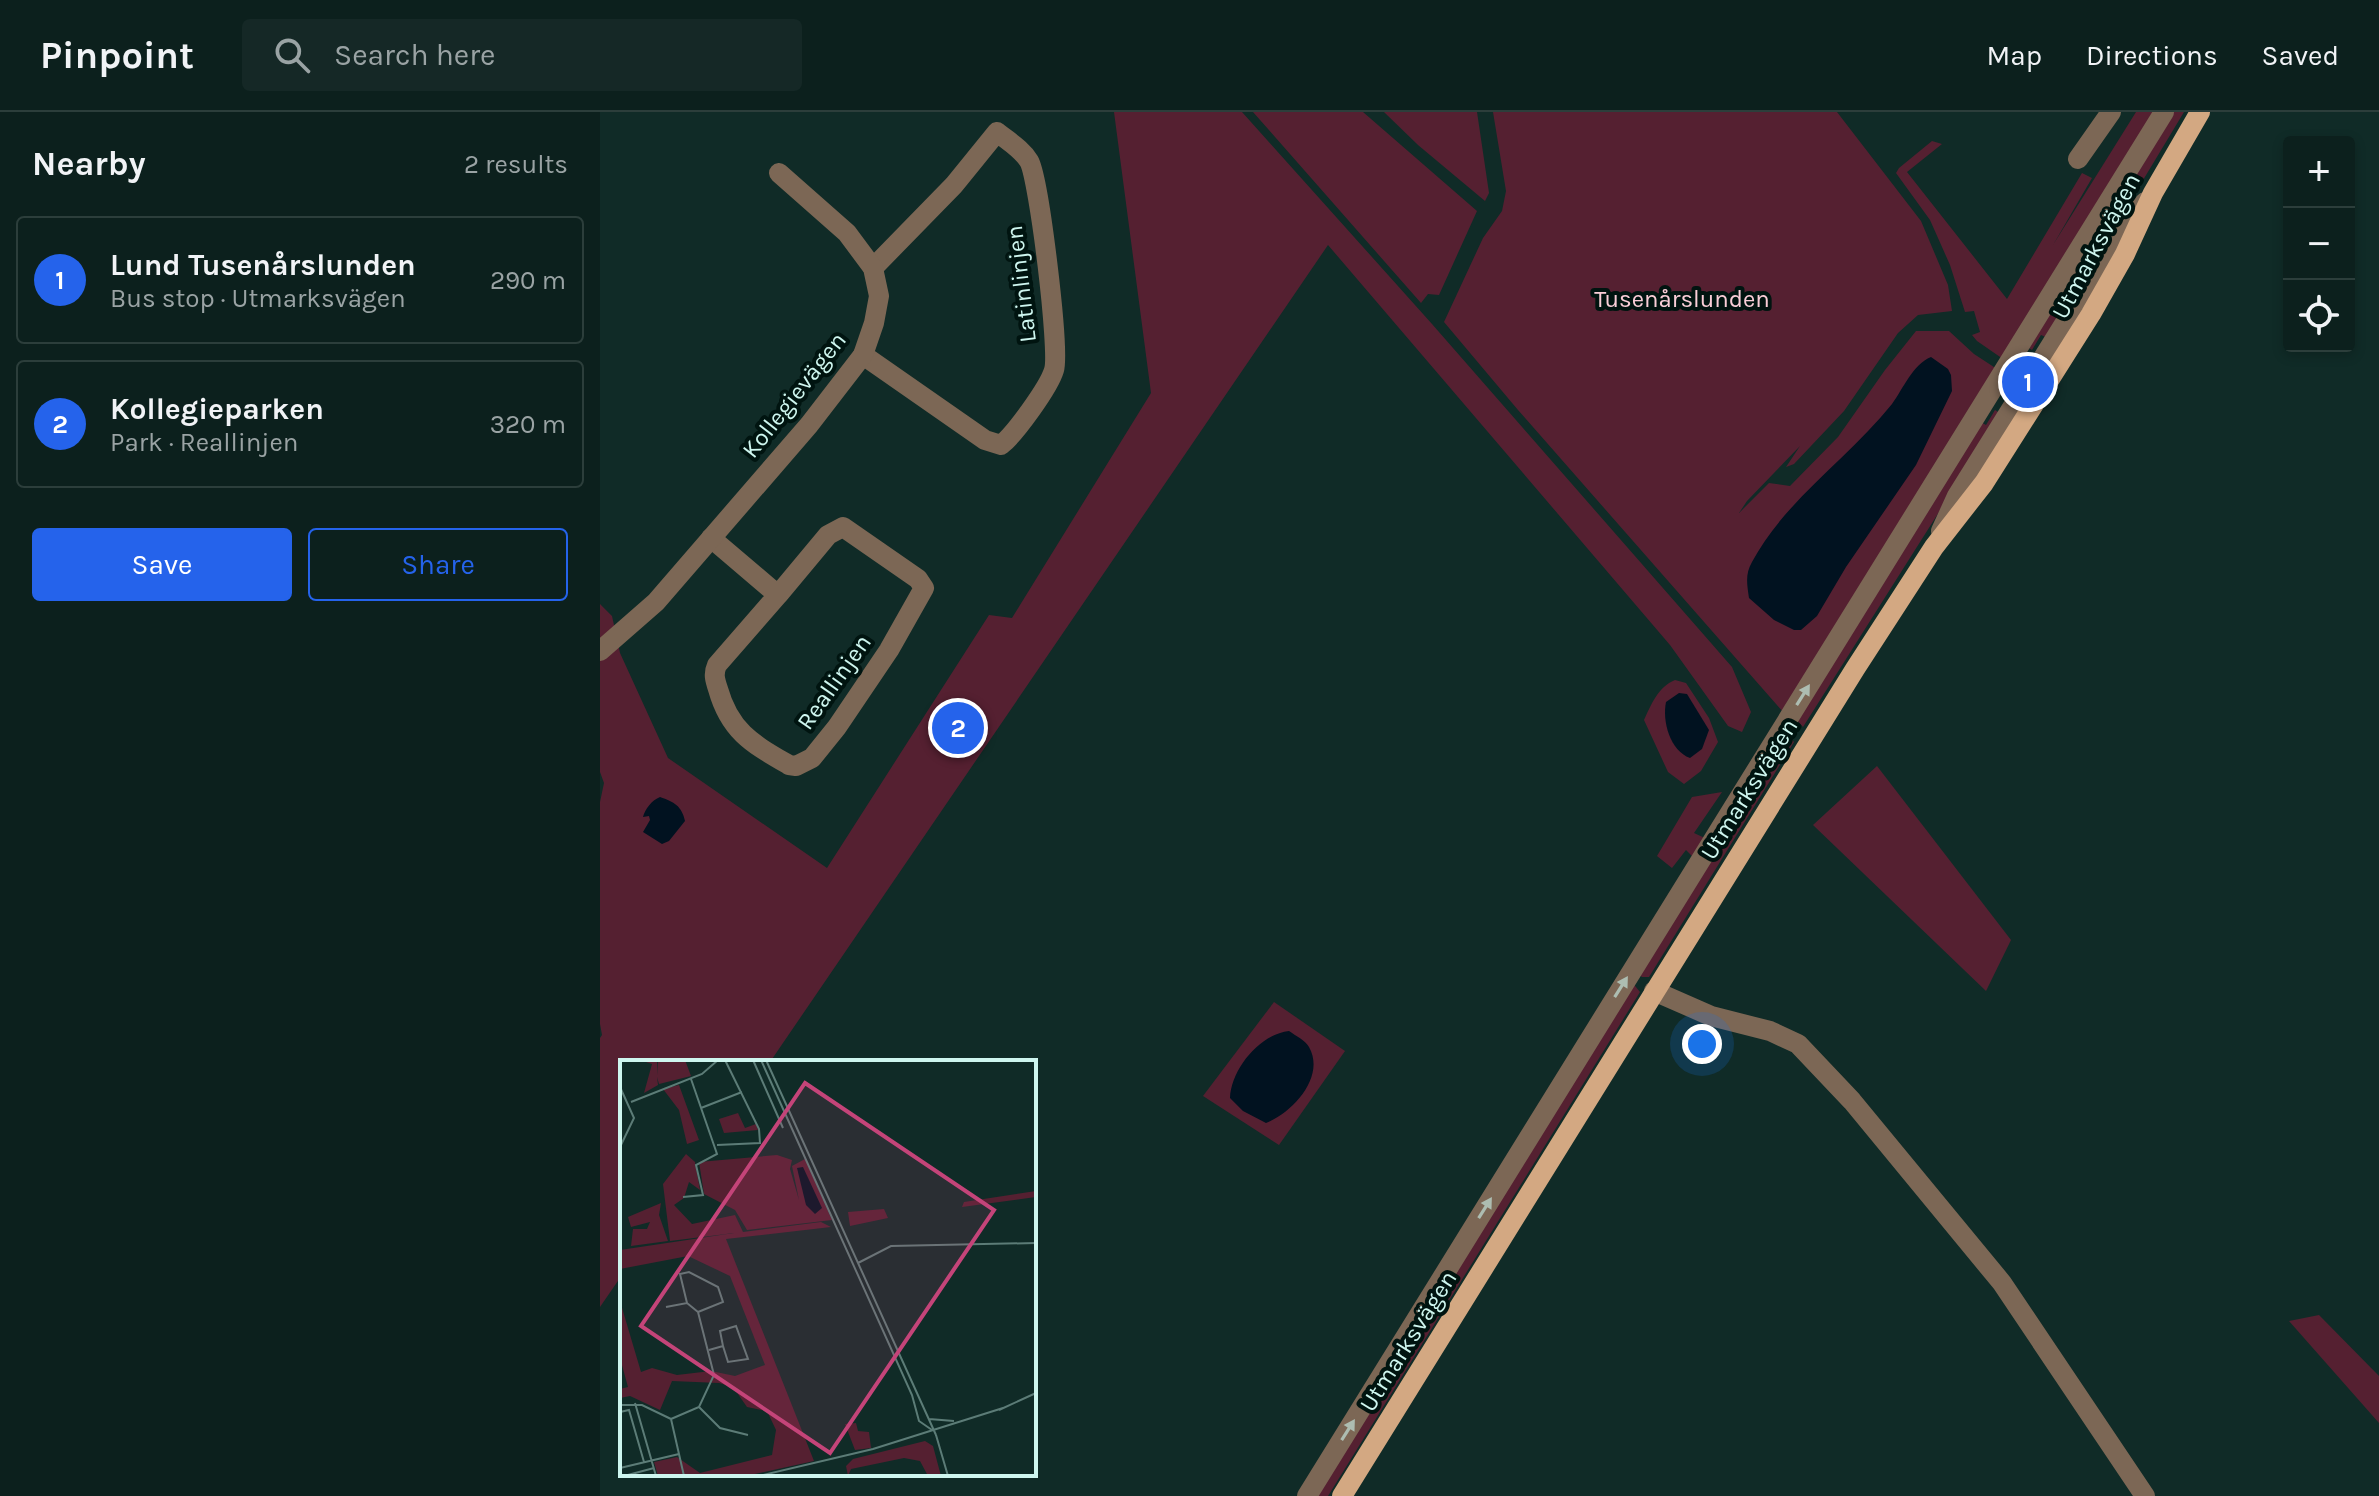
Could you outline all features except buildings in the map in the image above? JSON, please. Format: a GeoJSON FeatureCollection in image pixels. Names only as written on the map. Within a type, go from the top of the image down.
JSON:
{"type":"FeatureCollection","features":[{"type":"Feature","properties":{"kind":"main road","name":"Utmarksvägen"},"geometry":{"type":"LineString","coordinates":[[1342,1496],[1654,991],[1934,547],[1984,483],[2091,314],[2125,254],[2153,193],[2200,112]]}},
{"type":"Feature","properties":{"kind":"street"},"geometry":{"type":"LineString","coordinates":[[2078,159],[2111,112]]}},
{"type":"Feature","properties":{"kind":"street"},"geometry":{"type":"LineString","coordinates":[[1307,1496],[2164,112]]}},
{"type":"Feature","properties":{"kind":"street","name":"Latinlinjen"},"geometry":{"type":"LineString","coordinates":[[863,355],[985,440],[1001,445],[1015,430],[1055,367],[1050,291],[1033,171],[1023,153],[997,132],[954,185],[873,268]]}},
{"type":"Feature","properties":{"kind":"street"},"geometry":{"type":"LineString","coordinates":[[779,173],[847,233],[873,268]]}},
{"type":"Feature","properties":{"kind":"street","name":"Kollegievägen"},"geometry":{"type":"LineString","coordinates":[[600,651],[609,635],[656,602],[809,425],[863,355],[879,296],[873,268]]}},
{"type":"Feature","properties":{"kind":"street","name":"Reallinjen"},"geometry":{"type":"LineString","coordinates":[[843,527],[918,579],[924,588],[889,650],[837,727],[812,758],[796,766],[789,765],[741,734],[728,718],[714,676],[717,665],[778,595],[828,535],[843,527]]}},
{"type":"Feature","properties":{"kind":"street"},"geometry":{"type":"LineString","coordinates":[[711,538],[778,595]]}},
{"type":"Feature","properties":{"kind":"street"},"geometry":{"type":"LineString","coordinates":[[1654,991],[1711,1016],[1770,1031],[1798,1044],[1852,1101],[2002,1283],[2145,1496]]}},
{"type":"Feature","properties":{"kind":"green space"},"geometry":{"type":"Polygon","coordinates":[[[1114,112],[1242,112],[1732,667],[1751,712],[1742,732],[1728,726],[1670,645],[1328,245],[771,1060],[620,1060],[620,1278],[600,1307],[600,802],[604,783],[600,772],[600,604],[612,616],[620,653],[668,758],[827,868],[989,615],[1012,618],[1151,393],[1114,112]]]}},
{"type":"Feature","properties":{"kind":"green space"},"geometry":{"type":"Polygon","coordinates":[[[1253,112],[1363,112],[1477,211],[1439,295],[1428,294],[1421,303],[1253,112]]]}},
{"type":"Feature","properties":{"kind":"green space"},"geometry":{"type":"Polygon","coordinates":[[[1384,112],[1477,112],[1489,193],[1485,201],[1418,145],[1384,112]]]}},
{"type":"Feature","properties":{"kind":"green space","name":"Tusenårslunden"},"geometry":{"type":"Polygon","coordinates":[[[1493,112],[1837,112],[1921,221],[1948,285],[1952,311],[1918,315],[1898,333],[1844,411],[1794,464],[1786,467],[1800,446],[1739,513],[1769,483],[1790,486],[1838,437],[1916,331],[1949,331],[1974,354],[1997,369],[1784,713],[1444,322],[1483,238],[1502,211],[1506,191],[1493,112]]]}},
{"type":"Feature","properties":{"kind":"green space"},"geometry":{"type":"Polygon","coordinates":[[[2136,112],[2156,112],[2003,359],[1972,335],[1980,332],[1974,311],[1965,312],[1950,265],[1930,220],[1896,173],[1932,141],[1942,144],[1907,172],[2007,299],[2082,173],[2092,178],[2053,245],[2136,112]]]}},
{"type":"Feature","properties":{"kind":"green space"},"geometry":{"type":"Polygon","coordinates":[[[2170,112],[2184,112],[2048,338],[2041,335],[2032,350],[2026,346],[2170,112]]]}},
{"type":"Feature","properties":{"kind":"green space"},"geometry":{"type":"Polygon","coordinates":[[[1995,410],[2001,414],[1803,727],[1795,718],[1979,421],[1986,425],[1995,410]]]}},
{"type":"Feature","properties":{"kind":"green space"},"geometry":{"type":"Polygon","coordinates":[[[1675,680],[1686,683],[1709,718],[1718,742],[1701,771],[1684,784],[1668,772],[1644,720],[1660,692],[1675,680]]]}},
{"type":"Feature","properties":{"kind":"green space"},"geometry":{"type":"Polygon","coordinates":[[[1786,733],[1794,742],[1649,977],[1642,977],[1637,973],[1786,733]]]}},
{"type":"Feature","properties":{"kind":"green space"},"geometry":{"type":"Polygon","coordinates":[[[1877,766],[2011,940],[1986,991],[1813,825],[1877,766]]]}},
{"type":"Feature","properties":{"kind":"green space"},"geometry":{"type":"Polygon","coordinates":[[[1722,792],[1694,833],[1707,839],[1695,859],[1686,850],[1672,868],[1657,856],[1692,797],[1722,792]]]}},
{"type":"Feature","properties":{"kind":"green space"},"geometry":{"type":"Polygon","coordinates":[[[1631,981],[1640,992],[1328,1496],[1313,1496],[1631,981]]]}},
{"type":"Feature","properties":{"kind":"green space"},"geometry":{"type":"Polygon","coordinates":[[[1274,1002],[1345,1051],[1279,1145],[1203,1096],[1274,1002]]]}},
{"type":"Feature","properties":{"kind":"green space"},"geometry":{"type":"Polygon","coordinates":[[[2319,1315],[2379,1376],[2379,1423],[2289,1321],[2319,1315]]]}},
{"type":"Feature","properties":{"kind":"water"},"geometry":{"type":"Polygon","coordinates":[[[1931,357],[1948,369],[1952,391],[1916,465],[1846,567],[1817,616],[1801,630],[1794,630],[1774,620],[1749,598],[1747,575],[1752,562],[1782,518],[1875,424],[1914,371],[1931,357]]]}},
{"type":"Feature","properties":{"kind":"water"},"geometry":{"type":"Polygon","coordinates":[[[1679,693],[1687,694],[1709,730],[1702,749],[1690,758],[1677,749],[1665,718],[1666,702],[1679,693]]]}},
{"type":"Feature","properties":{"kind":"water"},"geometry":{"type":"Polygon","coordinates":[[[660,797],[677,805],[685,821],[669,841],[662,844],[643,832],[650,820],[649,816],[643,817],[645,811],[660,797]]]}},
{"type":"Feature","properties":{"kind":"water"},"geometry":{"type":"Polygon","coordinates":[[[1289,1031],[1309,1047],[1313,1058],[1310,1082],[1296,1102],[1266,1123],[1243,1111],[1230,1098],[1232,1087],[1241,1065],[1258,1046],[1289,1031]]]}},
{"type":"Feature","properties":{"kind":"place","name":"Lund Tusenårslunden"},"geometry":{"type":"Point","coordinates":[2028,382]}},
{"type":"Feature","properties":{"kind":"place","name":"Kollegieparken"},"geometry":{"type":"Point","coordinates":[958,728]}}]}
